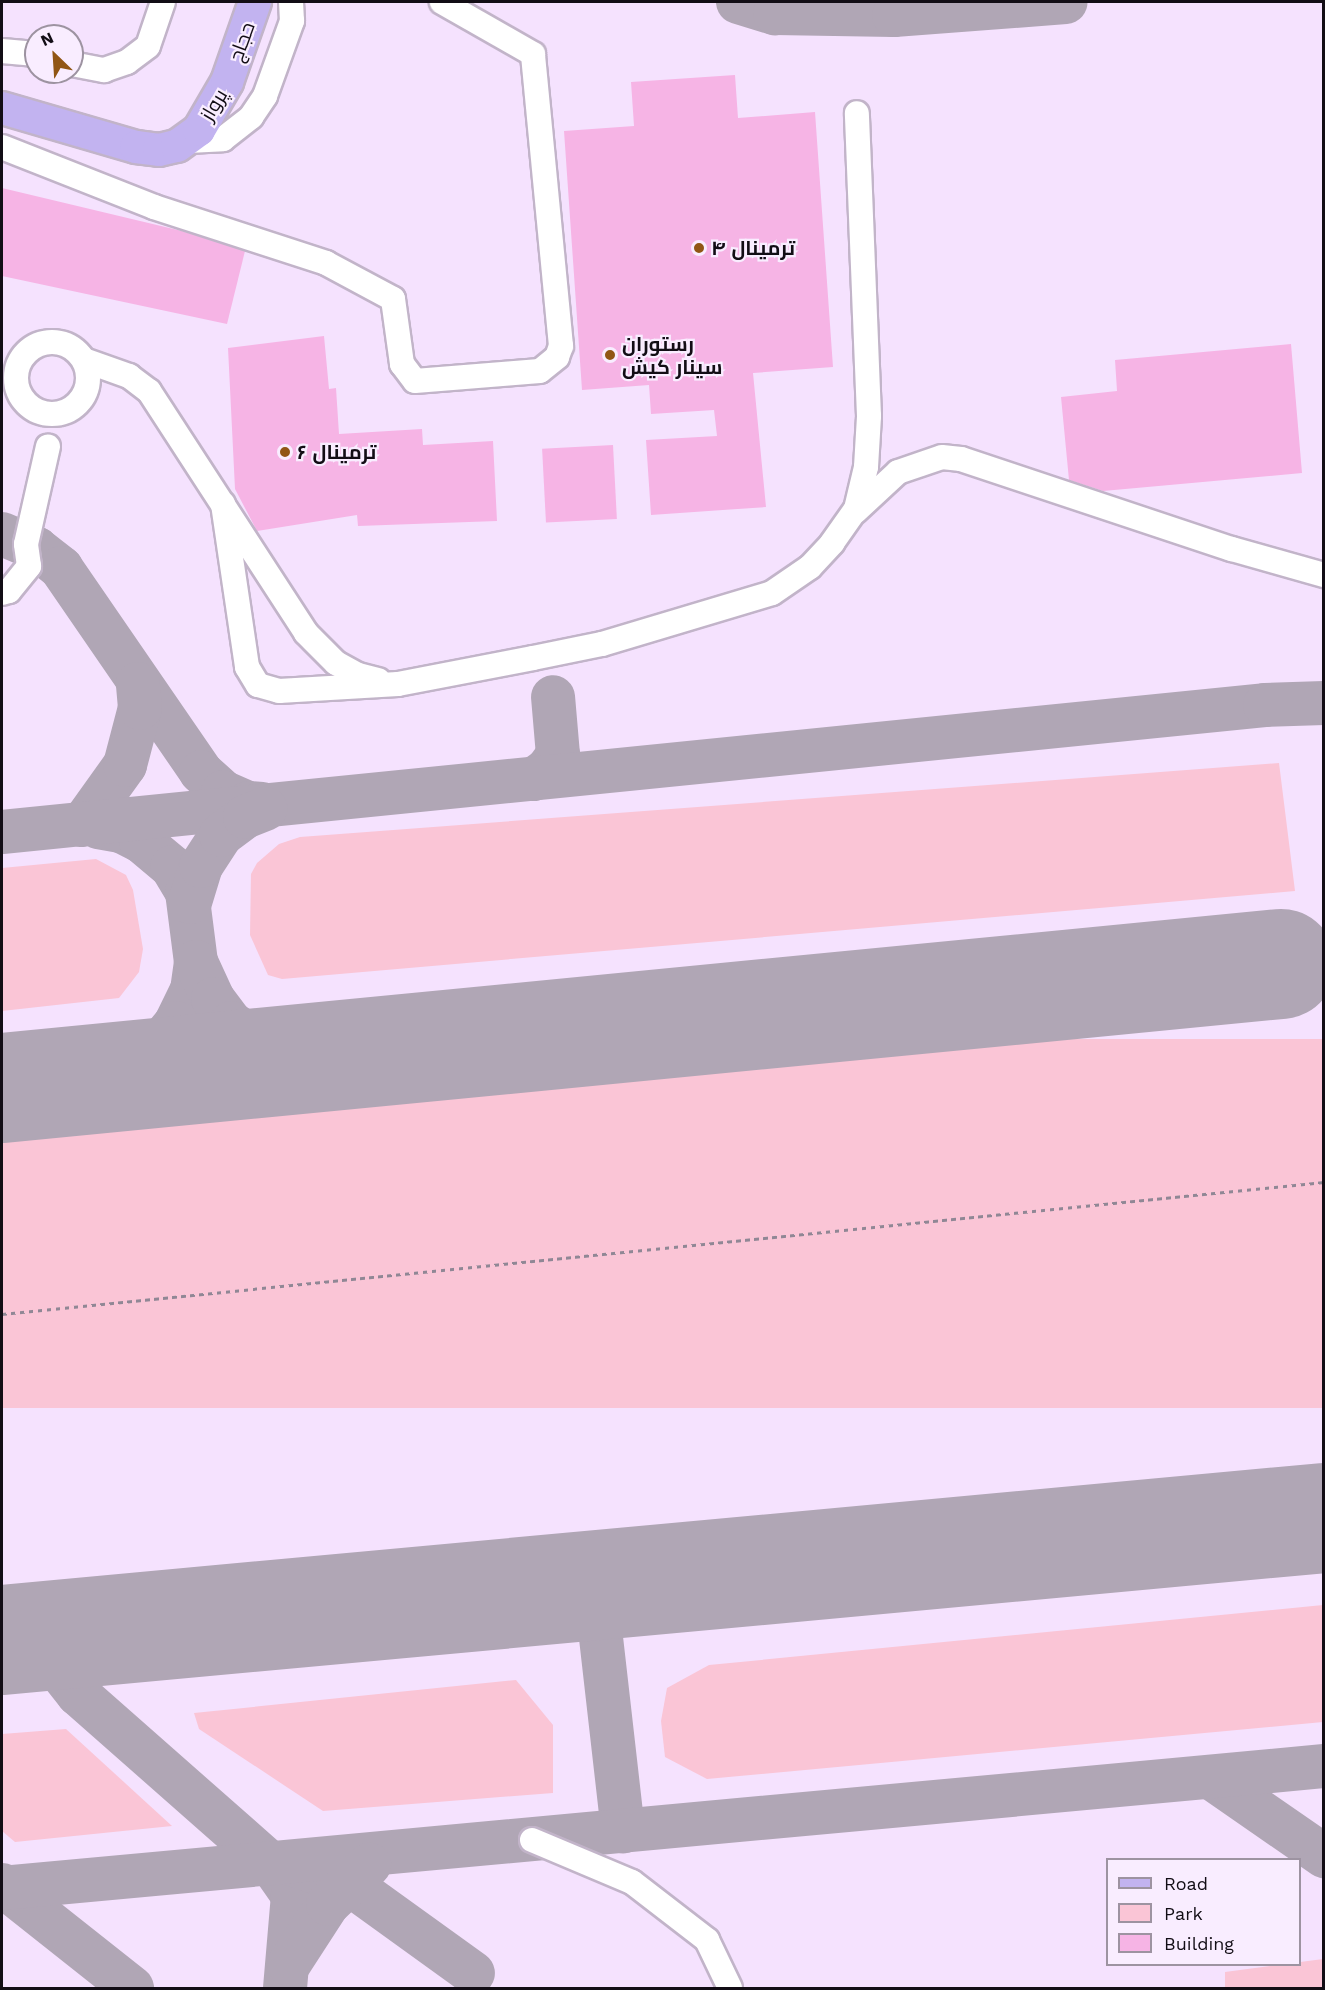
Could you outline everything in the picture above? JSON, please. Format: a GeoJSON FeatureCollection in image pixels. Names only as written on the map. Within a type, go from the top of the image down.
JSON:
{"type":"FeatureCollection","features":[{"type":"Feature","properties":{"kind":"main road","name":"حجاج"},"geometry":{"type":"LineString","coordinates":[[227,82],[255,2]]}},
{"type":"Feature","properties":{"kind":"main road","name":"پرواز"},"geometry":{"type":"LineString","coordinates":[[2,90],[147,129],[192,117],[227,82]]}},
{"type":"Feature","properties":{"kind":"main road","name":"پرواز"},"geometry":{"type":"LineString","coordinates":[[2,108],[136,147],[159,150],[188,141],[199,130],[227,82]]}},
{"type":"Feature","properties":{"kind":"lane"},"geometry":{"type":"LineString","coordinates":[[84,66],[104,70],[128,62],[148,46],[163,2]]}},
{"type":"Feature","properties":{"kind":"lane"},"geometry":{"type":"LineString","coordinates":[[188,141],[223,139],[251,117],[265,96],[292,21],[291,2]]}},
{"type":"Feature","properties":{"kind":"lane"},"geometry":{"type":"LineString","coordinates":[[2,147],[154,207],[326,263],[393,299],[402,364],[415,381],[540,371],[557,357],[561,346],[533,54],[442,2]]}},
{"type":"Feature","properties":{"kind":"lane"},"geometry":{"type":"LineString","coordinates":[[2,51],[24,53]]}},
{"type":"Feature","properties":{"kind":"lane"},"geometry":{"type":"LineString","coordinates":[[851,516],[866,467],[869,416],[857,113]]}},
{"type":"Feature","properties":{"kind":"lane"},"geometry":{"type":"LineString","coordinates":[[84,360],[129,376],[148,391],[316,645],[358,675],[398,684]]}},
{"type":"Feature","properties":{"kind":"lane"},"geometry":{"type":"LineString","coordinates":[[2,593],[9,591],[29,566],[26,544],[48,447]]}},
{"type":"Feature","properties":{"kind":"lane"},"geometry":{"type":"LineString","coordinates":[[223,504],[247,667],[258,685],[279,691],[398,684],[602,644],[772,593],[810,567],[851,516],[898,472],[942,457],[962,459],[1232,549],[1323,575]]}},
{"type":"Feature","properties":{"kind":"lane"},"geometry":{"type":"LineString","coordinates":[[532,1840],[632,1882],[707,1940],[730,1989]]}},
{"type":"Feature","properties":{"kind":"path"},"geometry":{"type":"LineString","coordinates":[[2,1314],[1323,1182]]}},
{"type":"Feature","properties":{"kind":"shaded area"},"geometry":{"type":"Polygon","coordinates":[[[2,2],[1323,2],[1323,1988],[2,1988],[2,2]]]}},
{"type":"Feature","properties":{"kind":"green space"},"geometry":{"type":"Polygon","coordinates":[[[1279,763],[1295,891],[282,979],[268,975],[250,935],[251,874],[257,863],[279,844],[300,837],[1279,763]]]}},
{"type":"Feature","properties":{"kind":"green space"},"geometry":{"type":"Polygon","coordinates":[[[96,859],[126,875],[133,890],[143,949],[139,972],[119,998],[2,1011],[2,868],[96,859]]]}},
{"type":"Feature","properties":{"kind":"green space"},"geometry":{"type":"Polygon","coordinates":[[[2,1039],[1323,1039],[1323,1408],[2,1408],[2,1039]]]}},
{"type":"Feature","properties":{"kind":"green space"},"geometry":{"type":"Polygon","coordinates":[[[1323,1605],[1323,1722],[707,1779],[665,1757],[661,1721],[667,1688],[709,1665],[1323,1605]]]}},
{"type":"Feature","properties":{"kind":"green space"},"geometry":{"type":"Polygon","coordinates":[[[516,1680],[553,1725],[553,1793],[323,1811],[199,1729],[194,1713],[516,1680]]]}},
{"type":"Feature","properties":{"kind":"green space"},"geometry":{"type":"Polygon","coordinates":[[[66,1729],[172,1826],[15,1842],[2,1831],[2,1734],[66,1729]]]}},
{"type":"Feature","properties":{"kind":"green space"},"geometry":{"type":"Polygon","coordinates":[[[1323,1959],[1323,1988],[1225,1988],[1225,1972],[1270,1966],[1301,1966],[1301,1962],[1323,1959]]]}},
{"type":"Feature","properties":{"kind":"building","name":"ترمینال ۴"},"geometry":{"type":"Polygon","coordinates":[[[735,75],[738,118],[815,112],[833,367],[753,373],[766,507],[651,515],[646,440],[717,436],[714,410],[651,414],[649,385],[582,390],[564,131],[634,126],[631,82],[735,75]]]}},
{"type":"Feature","properties":{"kind":"building"},"geometry":{"type":"Polygon","coordinates":[[[2,188],[182,231],[245,251],[227,324],[2,276],[2,188]]]}},
{"type":"Feature","properties":{"kind":"building"},"geometry":{"type":"Polygon","coordinates":[[[324,336],[329,389],[336,388],[339,434],[422,429],[423,445],[493,441],[497,521],[358,526],[357,515],[257,531],[235,489],[228,348],[324,336]]]}},
{"type":"Feature","properties":{"kind":"building"},"geometry":{"type":"Polygon","coordinates":[[[1291,344],[1302,473],[1103,491],[1069,480],[1061,397],[1117,391],[1115,360],[1291,344]]]}},
{"type":"Feature","properties":{"kind":"building"},"geometry":{"type":"Polygon","coordinates":[[[613,445],[617,519],[546,523],[542,449],[613,445]]]}},
{"type":"Feature","properties":{"kind":"taxiway"},"geometry":{"type":"LineString","coordinates":[[738,2],[775,13],[894,15],[1066,2]]}},
{"type":"Feature","properties":{"kind":"taxiway"},"geometry":{"type":"LineString","coordinates":[[2,534],[37,549],[61,568],[201,772],[223,792],[248,803],[262,804]]}},
{"type":"Feature","properties":{"kind":"taxiway"},"geometry":{"type":"LineString","coordinates":[[82,825],[125,765],[140,708],[138,684]]}},
{"type":"Feature","properties":{"kind":"taxiway"},"geometry":{"type":"LineString","coordinates":[[534,779],[547,770],[558,755],[553,697]]}},
{"type":"Feature","properties":{"kind":"taxiway"},"geometry":{"type":"LineString","coordinates":[[2,832],[1265,705],[1324,703]]}},
{"type":"Feature","properties":{"kind":"taxiway"},"geometry":{"type":"LineString","coordinates":[[190,902],[201,866],[221,835],[245,817],[265,809]]}},
{"type":"Feature","properties":{"kind":"taxiway"},"geometry":{"type":"LineString","coordinates":[[98,827],[121,831],[141,841],[172,867],[187,892],[196,962],[192,990],[176,1023],[160,1043],[108,1077]]}},
{"type":"Feature","properties":{"kind":"taxiway"},"geometry":{"type":"LineString","coordinates":[[1281,964],[1324,961]]}},
{"type":"Feature","properties":{"kind":"taxiway"},"geometry":{"type":"LineString","coordinates":[[196,962],[213,999],[231,1023],[273,1050],[302,1057]]}},
{"type":"Feature","properties":{"kind":"taxiway"},"geometry":{"type":"LineString","coordinates":[[595,1585],[623,1831]]}},
{"type":"Feature","properties":{"kind":"taxiway"},"geometry":{"type":"LineString","coordinates":[[33,1637],[78,1694],[271,1864],[293,1895],[285,1988]]}},
{"type":"Feature","properties":{"kind":"taxiway"},"geometry":{"type":"LineString","coordinates":[[2,1888],[1324,1766]]}},
{"type":"Feature","properties":{"kind":"taxiway"},"geometry":{"type":"LineString","coordinates":[[1210,1777],[1324,1856]]}},
{"type":"Feature","properties":{"kind":"taxiway"},"geometry":{"type":"LineString","coordinates":[[289,1964],[328,1904],[369,1865]]}},
{"type":"Feature","properties":{"kind":"taxiway"},"geometry":{"type":"LineString","coordinates":[[297,1866],[348,1883],[473,1973]]}},
{"type":"Feature","properties":{"kind":"taxiway"},"geometry":{"type":"LineString","coordinates":[[2,1885],[132,1988]]}},
{"type":"Feature","properties":{"kind":"runway"},"geometry":{"type":"LineString","coordinates":[[2,1088],[1281,964]]}},
{"type":"Feature","properties":{"kind":"runway"},"geometry":{"type":"LineString","coordinates":[[2,1640],[1324,1518]]}},
{"type":"Feature","properties":{"kind":"place","name":"ترمینال ۴"},"geometry":{"type":"Point","coordinates":[699,248]}},
{"type":"Feature","properties":{"kind":"place","name":"رستوران سینار کیش"},"geometry":{"type":"Point","coordinates":[610,355]}},
{"type":"Feature","properties":{"kind":"place","name":"ترمینال ۶"},"geometry":{"type":"Point","coordinates":[285,452]}}]}
